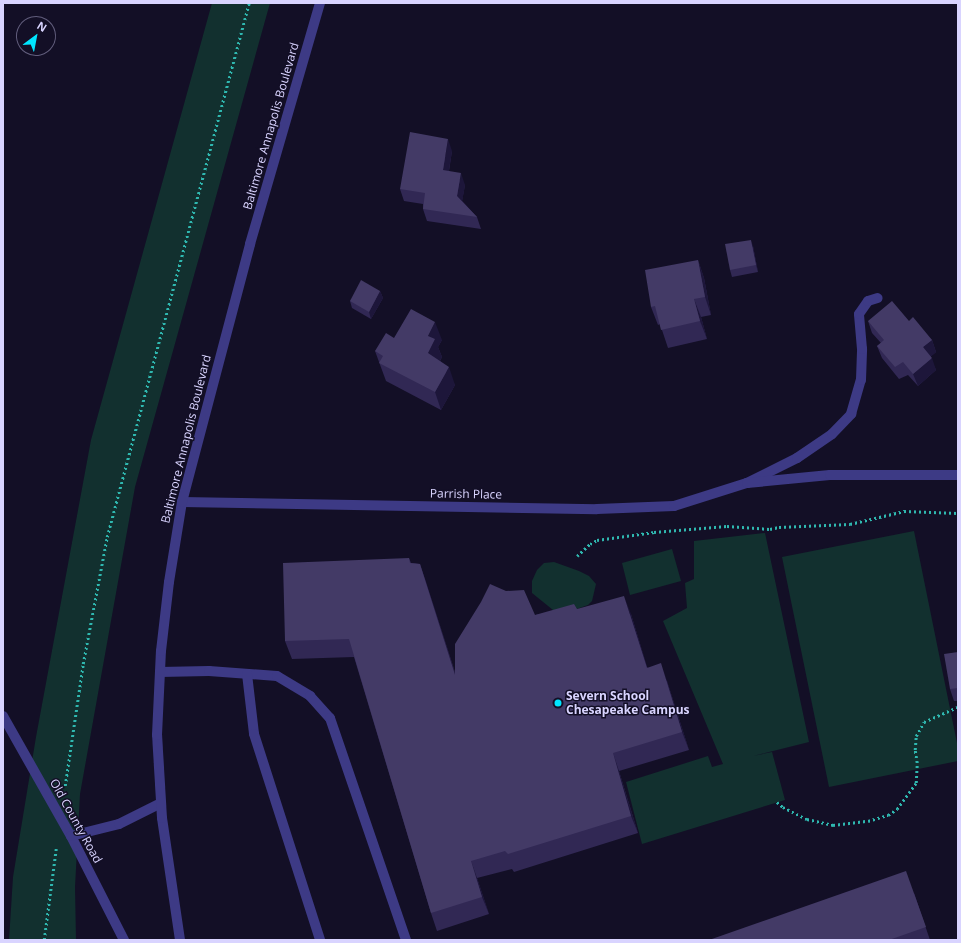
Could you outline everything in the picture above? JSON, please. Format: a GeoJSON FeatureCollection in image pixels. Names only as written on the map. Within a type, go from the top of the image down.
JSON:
{"type":"FeatureCollection","features":[{"type":"Feature","properties":{"kind":"street","name":"Baltimore Annapolis Boulevard"},"geometry":{"type":"LineString","coordinates":[[180,940],[161,803],[157,735],[160,672],[169,582],[182,502],[250,244],[320,3]]}},
{"type":"Feature","properties":{"kind":"street"},"geometry":{"type":"LineString","coordinates":[[747,483],[797,458],[832,434],[851,414],[861,380],[862,349],[859,314],[868,301],[878,298]]}},
{"type":"Feature","properties":{"kind":"street"},"geometry":{"type":"LineString","coordinates":[[747,483],[830,475],[958,475]]}},
{"type":"Feature","properties":{"kind":"street","name":"Parrish Place"},"geometry":{"type":"LineString","coordinates":[[182,502],[597,509],[674,506],[747,483]]}},
{"type":"Feature","properties":{"kind":"street"},"geometry":{"type":"LineString","coordinates":[[160,672],[209,671],[277,676],[310,696],[330,718],[406,940]]}},
{"type":"Feature","properties":{"kind":"street"},"geometry":{"type":"LineString","coordinates":[[247,674],[254,734],[320,940]]}},
{"type":"Feature","properties":{"kind":"street","name":"Old County Road"},"geometry":{"type":"LineString","coordinates":[[3,716],[71,836],[124,940]]}},
{"type":"Feature","properties":{"kind":"street"},"geometry":{"type":"LineString","coordinates":[[71,836],[119,824],[161,803]]}},
{"type":"Feature","properties":{"kind":"path"},"geometry":{"type":"LineString","coordinates":[[64,794],[83,664],[107,537],[249,3]]}},
{"type":"Feature","properties":{"kind":"path"},"geometry":{"type":"LineString","coordinates":[[577,556],[590,544],[598,540],[654,532],[727,526],[770,529],[779,527],[842,525],[862,522],[904,511],[958,513]]}},
{"type":"Feature","properties":{"kind":"path"},"geometry":{"type":"LineString","coordinates":[[778,802],[783,807],[806,819],[833,825],[868,821],[888,815],[897,809],[916,783],[916,736],[924,722],[958,707]]}},
{"type":"Feature","properties":{"kind":"path"},"geometry":{"type":"LineString","coordinates":[[44,940],[55,853]]}},
{"type":"Feature","properties":{"kind":"green space"},"geometry":{"type":"Polygon","coordinates":[[[212,3],[270,3],[135,487],[80,794],[75,887],[76,940],[9,940],[13,877],[36,737],[91,440],[212,3]]]}},
{"type":"Feature","properties":{"kind":"green space"},"geometry":{"type":"Polygon","coordinates":[[[914,531],[958,748],[958,761],[829,787],[782,557],[914,531]]]}},
{"type":"Feature","properties":{"kind":"green space"},"geometry":{"type":"Polygon","coordinates":[[[765,533],[809,742],[753,756],[772,752],[785,800],[642,844],[626,782],[708,756],[712,767],[723,764],[663,621],[687,608],[685,583],[694,579],[694,541],[765,533]]]}},
{"type":"Feature","properties":{"kind":"green space"},"geometry":{"type":"Polygon","coordinates":[[[672,549],[681,581],[630,595],[622,563],[672,549]]]}},
{"type":"Feature","properties":{"kind":"green space"},"geometry":{"type":"Polygon","coordinates":[[[554,562],[589,576],[596,584],[592,601],[588,605],[574,610],[553,610],[532,593],[532,581],[537,570],[544,563],[554,562]]]}},
{"type":"Feature","properties":{"kind":"building"},"geometry":{"type":"Polygon","coordinates":[[[410,132],[448,139],[443,170],[461,173],[457,196],[477,217],[423,209],[425,193],[400,189],[410,132]]]}},
{"type":"Feature","properties":{"kind":"building"},"geometry":{"type":"Polygon","coordinates":[[[751,240],[756,265],[730,270],[725,244],[751,240]]]}},
{"type":"Feature","properties":{"kind":"building"},"geometry":{"type":"Polygon","coordinates":[[[698,260],[705,297],[694,299],[700,321],[661,330],[655,306],[651,307],[645,270],[698,260]]]}},
{"type":"Feature","properties":{"kind":"building"},"geometry":{"type":"Polygon","coordinates":[[[361,280],[380,291],[369,312],[350,301],[361,280]]]}},
{"type":"Feature","properties":{"kind":"building"},"geometry":{"type":"Polygon","coordinates":[[[892,301],[909,321],[913,317],[932,340],[923,347],[932,358],[913,374],[903,362],[895,367],[877,346],[884,340],[868,321],[892,301]]]}},
{"type":"Feature","properties":{"kind":"building"},"geometry":{"type":"Polygon","coordinates":[[[411,309],[435,322],[428,336],[435,339],[428,353],[449,367],[435,392],[379,363],[383,356],[375,351],[386,333],[394,338],[411,309]]]}},
{"type":"Feature","properties":{"kind":"building","name":"Severn School Chesapeake Campus"},"geometry":{"type":"Polygon","coordinates":[[[409,558],[410,563],[420,564],[455,675],[455,644],[481,602],[490,584],[506,591],[524,590],[535,615],[574,604],[577,609],[624,596],[647,668],[661,663],[682,732],[613,753],[631,816],[508,854],[505,851],[471,861],[482,897],[431,913],[349,639],[285,641],[283,563],[409,558]]]}},
{"type":"Feature","properties":{"kind":"building"},"geometry":{"type":"Polygon","coordinates":[[[958,652],[958,688],[950,689],[944,654],[958,652]]]}},
{"type":"Feature","properties":{"kind":"building"},"geometry":{"type":"Polygon","coordinates":[[[906,871],[926,927],[889,940],[709,940],[906,871]]]}},
{"type":"Feature","properties":{"kind":"place","name":"Severn School Chesapeake Campus"},"geometry":{"type":"Point","coordinates":[558,703]}}]}
